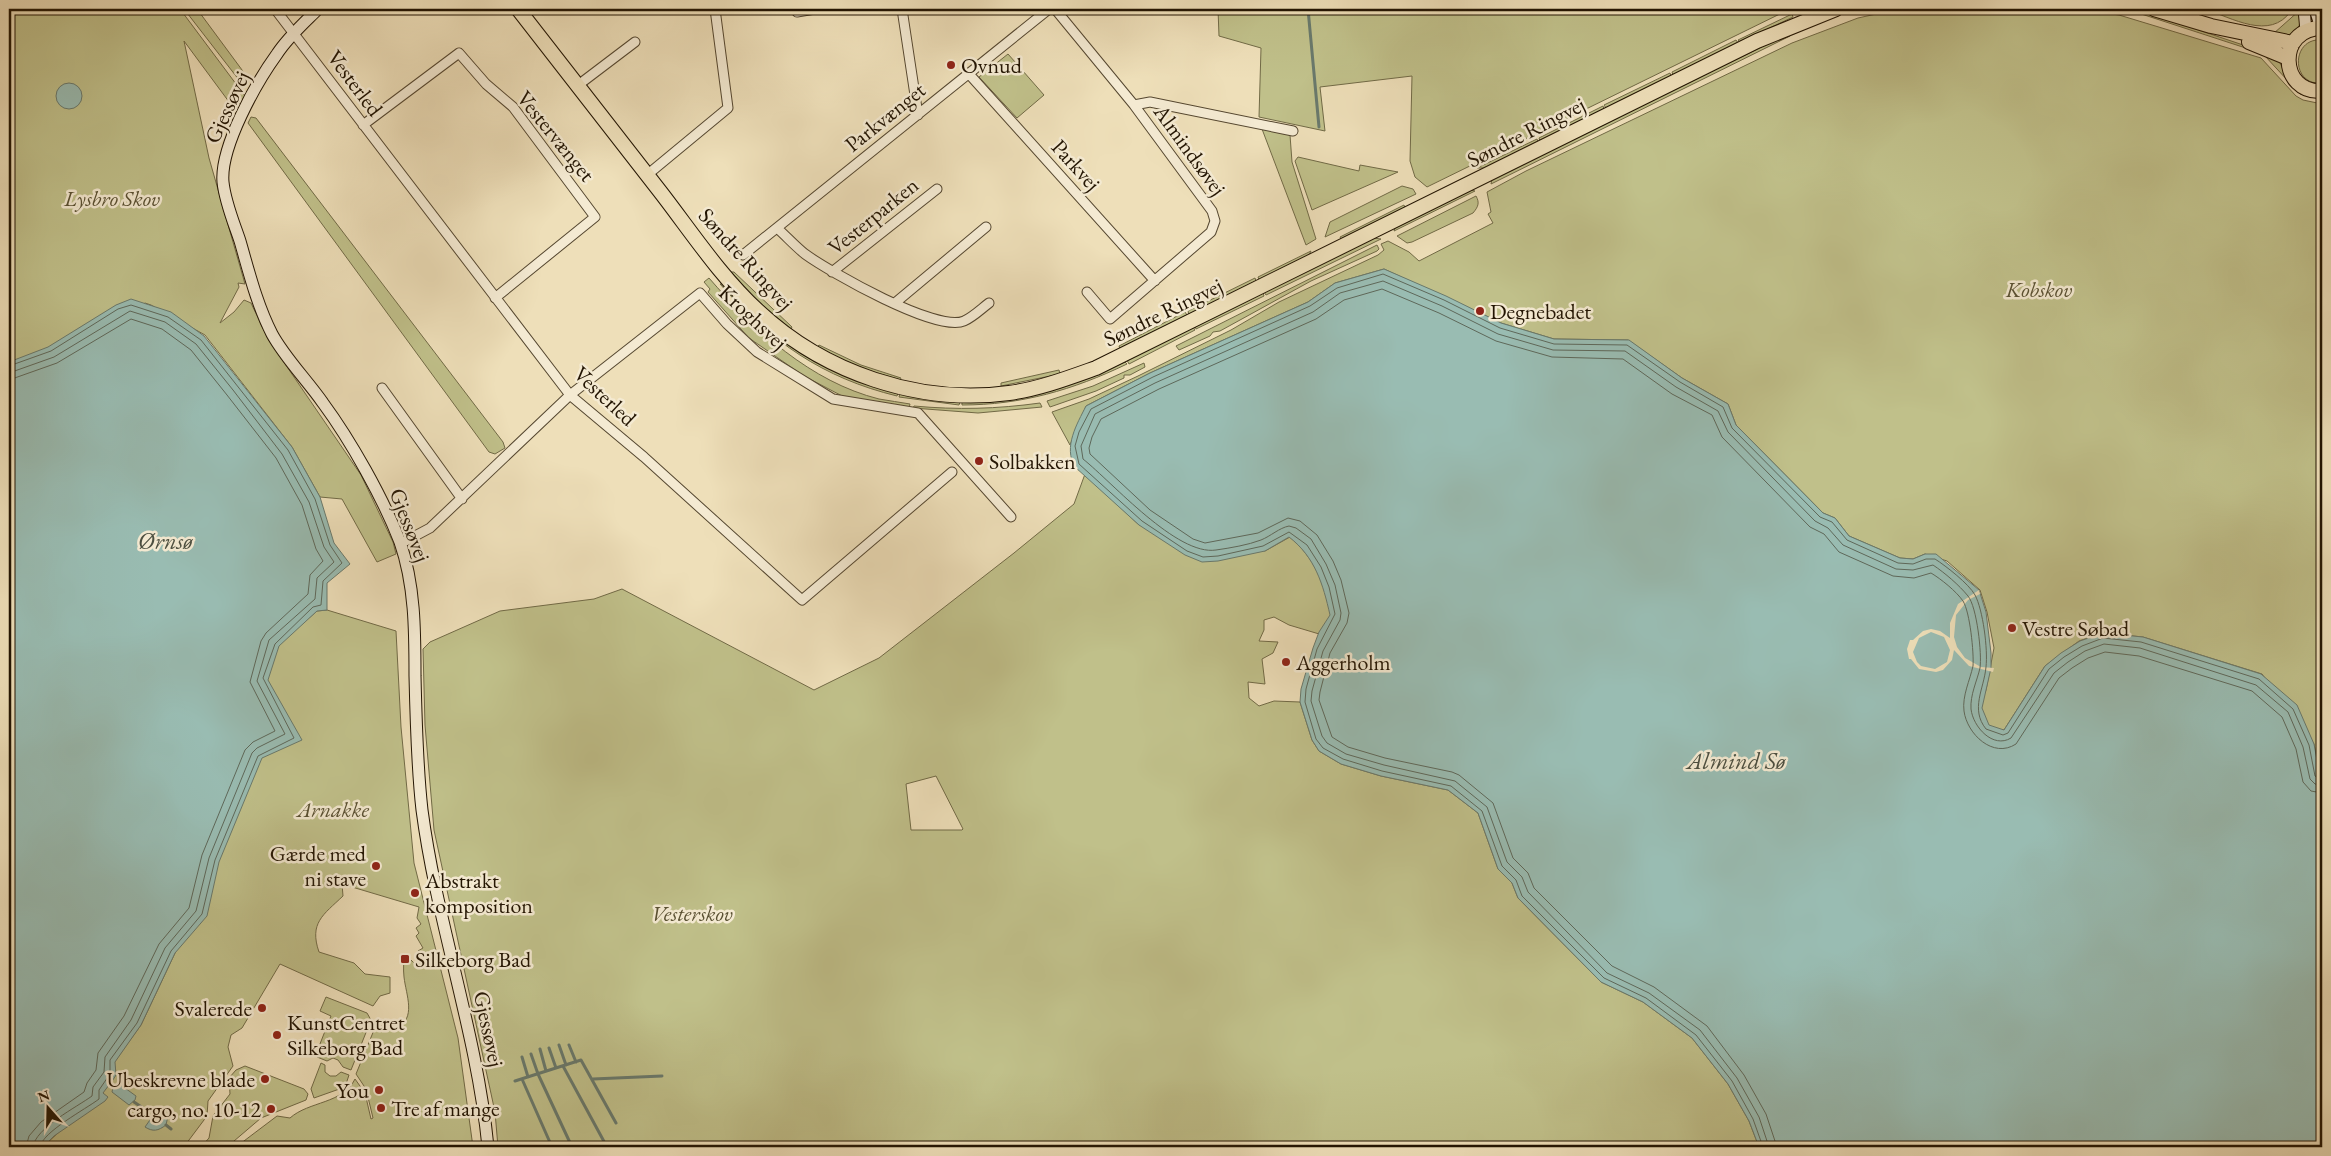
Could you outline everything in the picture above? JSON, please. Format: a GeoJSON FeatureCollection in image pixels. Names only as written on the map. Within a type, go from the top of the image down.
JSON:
{"type":"FeatureCollection","features":[{"type":"Feature","properties":{"kind":"main road","name":"Søndre Ringvej"},"geometry":{"type":"LineString","coordinates":[[518,9],[719,268],[757,311],[785,334],[812,351],[862,376],[918,391],[937,394],[1009,393],[1050,384],[1096,368],[1757,41],[1836,9]]}},
{"type":"Feature","properties":{"kind":"main road"},"geometry":{"type":"LineString","coordinates":[[2154,9],[2211,26],[2293,43]]}},
{"type":"Feature","properties":{"kind":"main road"},"geometry":{"type":"LineString","coordinates":[[2211,26],[2288,58]]}},
{"type":"Feature","properties":{"kind":"main road"},"geometry":{"type":"LineString","coordinates":[[2322,28],[2306,31],[2293,43],[2288,58],[2288,66],[2296,81],[2310,90],[2322,91]]}},
{"type":"Feature","properties":{"kind":"street","name":"Vesterled"},"geometry":{"type":"LineString","coordinates":[[275,9],[570,395],[644,457],[802,600],[952,472]]}},
{"type":"Feature","properties":{"kind":"street","name":"Gjessøvej"},"geometry":{"type":"LineString","coordinates":[[318,9],[294,33],[276,55],[235,129],[223,164],[223,184],[255,291],[273,336],[333,418],[378,496],[400,544],[407,569],[414,622],[417,738],[425,830],[432,878],[474,1049],[488,1147]]}},
{"type":"Feature","properties":{"kind":"street"},"geometry":{"type":"LineString","coordinates":[[647,175],[728,108],[715,9]]}},
{"type":"Feature","properties":{"kind":"street"},"geometry":{"type":"LineString","coordinates":[[797,12],[815,9]]}},
{"type":"Feature","properties":{"kind":"street"},"geometry":{"type":"LineString","coordinates":[[902,9],[918,115]]}},
{"type":"Feature","properties":{"kind":"street","name":"Parkvænget"},"geometry":{"type":"LineString","coordinates":[[743,255],[1049,9]]}},
{"type":"Feature","properties":{"kind":"street","name":"Almindsøvej"},"geometry":{"type":"LineString","coordinates":[[1055,9],[1134,105],[1212,211],[1215,221],[1212,232],[1110,319],[1086,292]]}},
{"type":"Feature","properties":{"kind":"street"},"geometry":{"type":"LineString","coordinates":[[2304,9],[2306,31]]}},
{"type":"Feature","properties":{"kind":"street"},"geometry":{"type":"LineString","coordinates":[[2315,9],[2322,28]]}},
{"type":"Feature","properties":{"kind":"street"},"geometry":{"type":"LineString","coordinates":[[577,86],[635,42]]}},
{"type":"Feature","properties":{"kind":"street","name":"Vestervænget"},"geometry":{"type":"LineString","coordinates":[[363,125],[459,53],[486,84],[512,107],[595,217],[495,298]]}},
{"type":"Feature","properties":{"kind":"street","name":"Parkvej"},"geometry":{"type":"LineString","coordinates":[[969,74],[1155,281]]}},
{"type":"Feature","properties":{"kind":"street"},"geometry":{"type":"LineString","coordinates":[[1134,105],[1150,102],[1294,131]]}},
{"type":"Feature","properties":{"kind":"street","name":"Vesterparken"},"geometry":{"type":"LineString","coordinates":[[832,272],[936,189]]}},
{"type":"Feature","properties":{"kind":"street"},"geometry":{"type":"LineString","coordinates":[[895,303],[986,227]]}},
{"type":"Feature","properties":{"kind":"street","name":"Vesterparken"},"geometry":{"type":"LineString","coordinates":[[777,228],[804,253],[832,272],[918,315],[939,320],[963,322],[989,303]]}},
{"type":"Feature","properties":{"kind":"street","name":"Kroghsvej"},"geometry":{"type":"LineString","coordinates":[[400,544],[430,528],[570,395],[700,293],[726,324],[757,352],[833,399],[918,413],[1011,517]]}},
{"type":"Feature","properties":{"kind":"street"},"geometry":{"type":"LineString","coordinates":[[382,388],[462,499]]}},
{"type":"Feature","properties":{"kind":"green space","name":"Lysbro Skov"},"geometry":{"type":"Polygon","coordinates":[[[9,9],[180,9],[245,96],[235,110],[184,41],[209,158],[245,284],[238,283],[239,287],[220,323],[234,312],[244,300],[251,303],[268,339],[361,475],[393,542],[396,554],[377,562],[342,499],[320,497],[292,447],[205,335],[151,305],[145,303],[9,399],[9,9]]]}},
{"type":"Feature","properties":{"kind":"green space"},"geometry":{"type":"Polygon","coordinates":[[[184,9],[197,9],[245,74],[239,80],[184,9]]]}},
{"type":"Feature","properties":{"kind":"green space"},"geometry":{"type":"Polygon","coordinates":[[[1218,9],[1790,9],[1427,187],[1415,177],[1410,161],[1412,76],[1320,87],[1325,131],[1259,117],[1261,48],[1219,36],[1218,9]]]}},
{"type":"Feature","properties":{"kind":"green space","name":"Kobskov"},"geometry":{"type":"Polygon","coordinates":[[[1899,9],[2078,9],[2119,15],[2261,58],[2296,96],[2303,100],[2322,104],[2322,787],[2314,744],[2262,674],[2143,637],[2103,633],[2079,641],[2045,666],[2004,730],[1963,743],[1986,690],[1994,648],[1987,612],[1980,590],[1947,561],[1925,554],[1913,559],[1900,558],[1849,536],[1835,518],[1823,513],[1736,425],[1728,404],[1682,378],[1628,340],[1554,339],[1501,323],[1384,269],[1335,283],[1308,302],[1150,373],[1086,406],[1070,445],[1052,412],[1089,399],[1231,330],[1279,302],[1378,255],[1384,250],[1381,244],[1388,241],[1409,252],[1419,261],[1493,223],[1488,214],[1491,212],[1487,192],[1526,171],[1792,43],[1858,18],[1899,9]]]}},
{"type":"Feature","properties":{"kind":"green space"},"geometry":{"type":"Polygon","coordinates":[[[2126,9],[2136,9],[2261,51],[2258,52],[2126,9]]]}},
{"type":"Feature","properties":{"kind":"green space"},"geometry":{"type":"Polygon","coordinates":[[[2205,9],[2291,9],[2291,11],[2282,20],[2272,25],[2262,26],[2250,25],[2205,9]]]}},
{"type":"Feature","properties":{"kind":"green space"},"geometry":{"type":"Polygon","coordinates":[[[2300,10],[2300,23],[2296,31],[2287,35],[2273,34],[2300,10]]]}},
{"type":"Feature","properties":{"kind":"green space"},"geometry":{"type":"Polygon","coordinates":[[[1792,14],[1793,17],[1740,42],[1738,40],[1792,14]]]}},
{"type":"Feature","properties":{"kind":"green space"},"geometry":{"type":"Polygon","coordinates":[[[1786,35],[1790,36],[1491,184],[1492,179],[1786,35]]]}},
{"type":"Feature","properties":{"kind":"green space"},"geometry":{"type":"Polygon","coordinates":[[[1736,40],[1738,43],[1673,75],[1672,72],[1736,40]]]}},
{"type":"Feature","properties":{"kind":"green space"},"geometry":{"type":"Polygon","coordinates":[[[2322,40],[2322,83],[2312,82],[2304,77],[2298,61],[2304,46],[2312,41],[2322,40]]]}},
{"type":"Feature","properties":{"kind":"green space"},"geometry":{"type":"Polygon","coordinates":[[[1008,54],[1044,95],[1017,118],[979,77],[1008,54]]]}},
{"type":"Feature","properties":{"kind":"green space"},"geometry":{"type":"Polygon","coordinates":[[[2265,56],[2278,59],[2284,71],[2305,94],[2322,99],[2300,94],[2265,56]]]}},
{"type":"Feature","properties":{"kind":"green space"},"geometry":{"type":"Polygon","coordinates":[[[1670,73],[1671,76],[1606,108],[1604,105],[1670,73]]]}},
{"type":"Feature","properties":{"kind":"green space"},"geometry":{"type":"Polygon","coordinates":[[[1603,106],[1604,109],[1540,141],[1539,138],[1603,106]]]}},
{"type":"Feature","properties":{"kind":"green space"},"geometry":{"type":"Polygon","coordinates":[[[251,117],[256,118],[503,442],[505,448],[495,454],[489,452],[248,123],[251,117]]]}},
{"type":"Feature","properties":{"kind":"green space"},"geometry":{"type":"Polygon","coordinates":[[[1262,129],[1290,135],[1292,162],[1316,239],[1306,245],[1262,129]]]}},
{"type":"Feature","properties":{"kind":"green space"},"geometry":{"type":"Polygon","coordinates":[[[1537,139],[1538,142],[1484,168],[1477,168],[1537,139]]]}},
{"type":"Feature","properties":{"kind":"green space"},"geometry":{"type":"Polygon","coordinates":[[[1298,157],[1359,171],[1360,165],[1398,172],[1312,210],[1295,161],[1298,157]]]}},
{"type":"Feature","properties":{"kind":"green space"},"geometry":{"type":"Polygon","coordinates":[[[1402,186],[1413,189],[1416,194],[1325,237],[1330,222],[1402,186]]]}},
{"type":"Feature","properties":{"kind":"green space"},"geometry":{"type":"Polygon","coordinates":[[[1471,190],[1475,191],[1394,231],[1395,228],[1471,190]]]}},
{"type":"Feature","properties":{"kind":"green space"},"geometry":{"type":"Polygon","coordinates":[[[1476,196],[1478,205],[1473,213],[1412,242],[1407,243],[1397,236],[1476,196]]]}},
{"type":"Feature","properties":{"kind":"green space"},"geometry":{"type":"Polygon","coordinates":[[[1404,205],[1405,208],[1341,239],[1340,237],[1404,205]]]}},
{"type":"Feature","properties":{"kind":"green space"},"geometry":{"type":"Polygon","coordinates":[[[1373,238],[1381,239],[1266,295],[1264,292],[1373,238]]]}},
{"type":"Feature","properties":{"kind":"green space"},"geometry":{"type":"Polygon","coordinates":[[[1377,245],[1379,249],[1377,251],[1311,281],[1220,331],[1213,332],[1210,336],[1179,350],[1176,346],[1377,245]]]}},
{"type":"Feature","properties":{"kind":"green space"},"geometry":{"type":"Polygon","coordinates":[[[1311,251],[1309,255],[1259,280],[1258,277],[1311,251]]]}},
{"type":"Feature","properties":{"kind":"green space"},"geometry":{"type":"Polygon","coordinates":[[[731,272],[734,272],[792,327],[791,329],[757,301],[731,272]]]}},
{"type":"Feature","properties":{"kind":"green space"},"geometry":{"type":"Polygon","coordinates":[[[709,278],[765,335],[807,367],[854,391],[879,399],[910,404],[909,408],[846,398],[804,376],[749,338],[708,292],[710,289],[704,282],[709,278]]]}},
{"type":"Feature","properties":{"kind":"green space"},"geometry":{"type":"Polygon","coordinates":[[[1255,278],[1256,281],[1189,315],[1188,311],[1255,278]]]}},
{"type":"Feature","properties":{"kind":"green space"},"geometry":{"type":"Polygon","coordinates":[[[720,284],[724,284],[834,371],[898,393],[897,396],[845,379],[800,355],[759,323],[720,284]]]}},
{"type":"Feature","properties":{"kind":"green space"},"geometry":{"type":"Polygon","coordinates":[[[1263,293],[1264,296],[1196,329],[1195,326],[1263,293]]]}},
{"type":"Feature","properties":{"kind":"green space"},"geometry":{"type":"Polygon","coordinates":[[[1185,312],[1187,315],[1120,349],[1119,346],[1185,312]]]}},
{"type":"Feature","properties":{"kind":"green space"},"geometry":{"type":"Polygon","coordinates":[[[1193,327],[1195,330],[1129,364],[1127,360],[1193,327]]]}},
{"type":"Feature","properties":{"kind":"green space"},"geometry":{"type":"Polygon","coordinates":[[[819,345],[861,365],[901,378],[900,380],[855,366],[817,347],[819,345]]]}},
{"type":"Feature","properties":{"kind":"green space"},"geometry":{"type":"Polygon","coordinates":[[[1125,362],[1127,364],[1107,373],[1046,394],[1005,402],[962,405],[962,402],[1005,399],[1046,391],[1125,362]]]}},
{"type":"Feature","properties":{"kind":"green space"},"geometry":{"type":"Polygon","coordinates":[[[1144,363],[1145,367],[1130,375],[1124,375],[1124,378],[1096,391],[1050,407],[1047,401],[1093,386],[1144,363]]]}},
{"type":"Feature","properties":{"kind":"green space"},"geometry":{"type":"Polygon","coordinates":[[[1059,370],[1060,374],[1001,386],[1001,383],[1059,370]]]}},
{"type":"Feature","properties":{"kind":"green space"},"geometry":{"type":"Polygon","coordinates":[[[900,394],[960,402],[959,405],[899,397],[900,394]]]}},
{"type":"Feature","properties":{"kind":"green space"},"geometry":{"type":"Polygon","coordinates":[[[1040,403],[1042,407],[978,413],[913,408],[914,406],[993,408],[1040,403]]]}},
{"type":"Feature","properties":{"kind":"green space","name":"Vesterskov"},"geometry":{"type":"Polygon","coordinates":[[[1085,474],[1139,525],[1265,551],[1290,537],[1301,547],[1324,585],[1346,642],[1289,625],[1274,617],[1264,620],[1264,630],[1259,641],[1278,642],[1273,653],[1262,659],[1265,684],[1248,682],[1249,698],[1259,706],[1274,701],[1300,702],[1312,740],[1319,751],[1341,764],[1381,776],[1448,790],[1478,813],[1498,869],[1512,883],[1518,898],[1601,982],[1643,1002],[1692,1038],[1728,1084],[1749,1121],[1759,1147],[498,1147],[495,1112],[434,830],[425,725],[423,649],[430,642],[500,611],[594,599],[622,589],[814,690],[879,658],[1074,504],[1085,474]],[[936,776],[906,784],[911,830],[963,829],[936,776]]]}},
{"type":"Feature","properties":{"kind":"green space","name":"Arnakke"},"geometry":{"type":"Polygon","coordinates":[[[327,610],[396,631],[401,727],[414,863],[458,1038],[473,1147],[236,1147],[277,1116],[290,1118],[306,1108],[334,1098],[350,1087],[355,1079],[365,1093],[371,1119],[373,1118],[366,1089],[356,1074],[374,1030],[380,1026],[396,1028],[406,1019],[409,1006],[404,974],[404,953],[415,964],[423,959],[418,951],[423,948],[416,936],[419,933],[416,928],[421,924],[417,918],[419,907],[342,884],[343,896],[324,914],[317,927],[316,942],[319,952],[354,963],[365,974],[390,977],[390,993],[380,996],[373,1006],[280,964],[242,1028],[231,1035],[228,1047],[233,1066],[208,1101],[207,1116],[186,1144],[181,1147],[43,1147],[109,1085],[113,1087],[114,1085],[110,1082],[116,1075],[114,1062],[141,1025],[175,953],[271,651],[317,611],[327,610]]]}},
{"type":"Feature","properties":{"kind":"green space"},"geometry":{"type":"Polygon","coordinates":[[[326,997],[367,1013],[371,1020],[351,1070],[343,1067],[338,1060],[333,1058],[327,1061],[317,1057],[316,1054],[331,1016],[320,1011],[326,997]]]}},
{"type":"Feature","properties":{"kind":"green space"},"geometry":{"type":"Polygon","coordinates":[[[321,1063],[325,1065],[325,1072],[330,1076],[336,1076],[341,1072],[349,1075],[345,1087],[314,1098],[311,1089],[321,1063]]]}},
{"type":"Feature","properties":{"kind":"green space"},"geometry":{"type":"Polygon","coordinates":[[[245,1066],[304,1089],[308,1094],[306,1100],[261,1118],[227,1147],[201,1147],[209,1138],[213,1116],[230,1094],[229,1078],[236,1070],[245,1066]]]}},
{"type":"Feature","properties":{"kind":"water"},"geometry":{"type":"Polygon","coordinates":[[[69,83],[78,87],[82,96],[78,105],[69,109],[60,105],[56,96],[60,87],[69,83]]]}},
{"type":"Feature","properties":{"kind":"water","name":"Almind Sø"},"geometry":{"type":"Polygon","coordinates":[[[1384,269],[1501,323],[1554,339],[1629,340],[1682,378],[1728,404],[1736,425],[1823,513],[1835,518],[1849,536],[1900,558],[1913,559],[1925,554],[1936,554],[1979,590],[1986,612],[1991,668],[1982,708],[1989,725],[2004,730],[2045,666],[2080,641],[2103,633],[2143,637],[2261,674],[2297,705],[2314,744],[2322,787],[2322,1147],[1759,1147],[1749,1121],[1728,1084],[1692,1038],[1643,1002],[1601,982],[1518,898],[1512,883],[1498,869],[1478,813],[1448,790],[1381,776],[1341,764],[1319,751],[1312,740],[1300,702],[1301,689],[1319,632],[1330,615],[1317,572],[1305,553],[1289,537],[1265,551],[1218,561],[1202,562],[1185,555],[1139,525],[1075,467],[1070,452],[1071,444],[1075,428],[1086,406],[1150,373],[1308,302],[1335,283],[1384,269]]]}},
{"type":"Feature","properties":{"kind":"water","name":"Ørnsø"},"geometry":{"type":"Polygon","coordinates":[[[131,299],[171,312],[204,336],[292,447],[320,497],[334,543],[350,564],[327,583],[327,610],[317,611],[279,646],[268,680],[302,740],[262,758],[219,862],[207,916],[175,953],[141,1025],[115,1062],[116,1075],[111,1083],[114,1085],[118,1083],[136,1096],[135,1100],[129,1105],[112,1092],[113,1087],[109,1085],[103,1093],[108,1097],[105,1101],[54,1136],[43,1147],[9,1147],[9,362],[48,347],[116,305],[131,299]]]}},
{"type":"Feature","properties":{"kind":"water"},"geometry":{"type":"Polygon","coordinates":[[[159,1107],[168,1116],[166,1125],[156,1130],[145,1127],[159,1107]]]}},
{"type":"Feature","properties":{"kind":"pier"},"geometry":{"type":"Polygon","coordinates":[[[1979,590],[1980,594],[1968,600],[1956,615],[1954,637],[1957,647],[1965,658],[1981,667],[1994,668],[1993,672],[1969,666],[1954,650],[1952,660],[1943,670],[1936,672],[1919,669],[1909,659],[1907,649],[1910,640],[1913,640],[1923,631],[1931,629],[1940,631],[1950,638],[1950,623],[1958,604],[1979,590]],[[1931,632],[1919,638],[1913,652],[1921,666],[1935,669],[1947,662],[1950,650],[1944,637],[1931,632]]]}},
{"type":"Feature","properties":{"kind":"waterway"},"geometry":{"type":"LineString","coordinates":[[1308,9],[1319,127]]}},
{"type":"Feature","properties":{"kind":"waterway"},"geometry":{"type":"LineString","coordinates":[[559,1045],[566,1065]]}},
{"type":"Feature","properties":{"kind":"waterway"},"geometry":{"type":"LineString","coordinates":[[569,1045],[576,1062]]}},
{"type":"Feature","properties":{"kind":"waterway"},"geometry":{"type":"LineString","coordinates":[[549,1048],[556,1068]]}},
{"type":"Feature","properties":{"kind":"waterway"},"geometry":{"type":"LineString","coordinates":[[540,1049],[546,1071]]}},
{"type":"Feature","properties":{"kind":"waterway"},"geometry":{"type":"LineString","coordinates":[[531,1054],[538,1074],[572,1147]]}},
{"type":"Feature","properties":{"kind":"waterway"},"geometry":{"type":"LineString","coordinates":[[522,1057],[528,1077]]}},
{"type":"Feature","properties":{"kind":"waterway"},"geometry":{"type":"LineString","coordinates":[[515,1081],[581,1060],[616,1123]]}},
{"type":"Feature","properties":{"kind":"waterway"},"geometry":{"type":"LineString","coordinates":[[563,1066],[607,1147]]}},
{"type":"Feature","properties":{"kind":"waterway"},"geometry":{"type":"LineString","coordinates":[[593,1079],[662,1076]]}},
{"type":"Feature","properties":{"kind":"waterway"},"geometry":{"type":"LineString","coordinates":[[522,1079],[552,1147]]}},
{"type":"Feature","properties":{"kind":"waterway"},"geometry":{"type":"LineString","coordinates":[[134,1102],[143,1108]]}},
{"type":"Feature","properties":{"kind":"waterway"},"geometry":{"type":"LineString","coordinates":[[166,1125],[171,1129]]}},
{"type":"Feature","properties":{"kind":"place","name":"Ovnud"},"geometry":{"type":"Point","coordinates":[951,65]}},
{"type":"Feature","properties":{"kind":"place","name":"Degnebadet"},"geometry":{"type":"Point","coordinates":[1480,311]}},
{"type":"Feature","properties":{"kind":"place","name":"Solbakken"},"geometry":{"type":"Point","coordinates":[979,461]}},
{"type":"Feature","properties":{"kind":"place","name":"Vestre Søbad"},"geometry":{"type":"Point","coordinates":[2012,628]}},
{"type":"Feature","properties":{"kind":"place","name":"Aggerholm"},"geometry":{"type":"Point","coordinates":[1286,662]}},
{"type":"Feature","properties":{"kind":"place","name":"Gærde med ni stave"},"geometry":{"type":"Point","coordinates":[376,866]}},
{"type":"Feature","properties":{"kind":"place","name":"Abstrakt komposition"},"geometry":{"type":"Point","coordinates":[415,893]}},
{"type":"Feature","properties":{"kind":"place","name":"Silkeborg Bad"},"geometry":{"type":"Point","coordinates":[405,959]}},
{"type":"Feature","properties":{"kind":"place","name":"Svalerede"},"geometry":{"type":"Point","coordinates":[262,1008]}},
{"type":"Feature","properties":{"kind":"place","name":"KunstCentret Silkeborg Bad"},"geometry":{"type":"Point","coordinates":[277,1035]}},
{"type":"Feature","properties":{"kind":"place","name":"Ubeskrevne blade"},"geometry":{"type":"Point","coordinates":[265,1079]}},
{"type":"Feature","properties":{"kind":"place","name":"You"},"geometry":{"type":"Point","coordinates":[379,1090]}},
{"type":"Feature","properties":{"kind":"place","name":"Tre af mange"},"geometry":{"type":"Point","coordinates":[381,1108]}},
{"type":"Feature","properties":{"kind":"place","name":"cargo, no. 10-12"},"geometry":{"type":"Point","coordinates":[271,1109]}}]}
